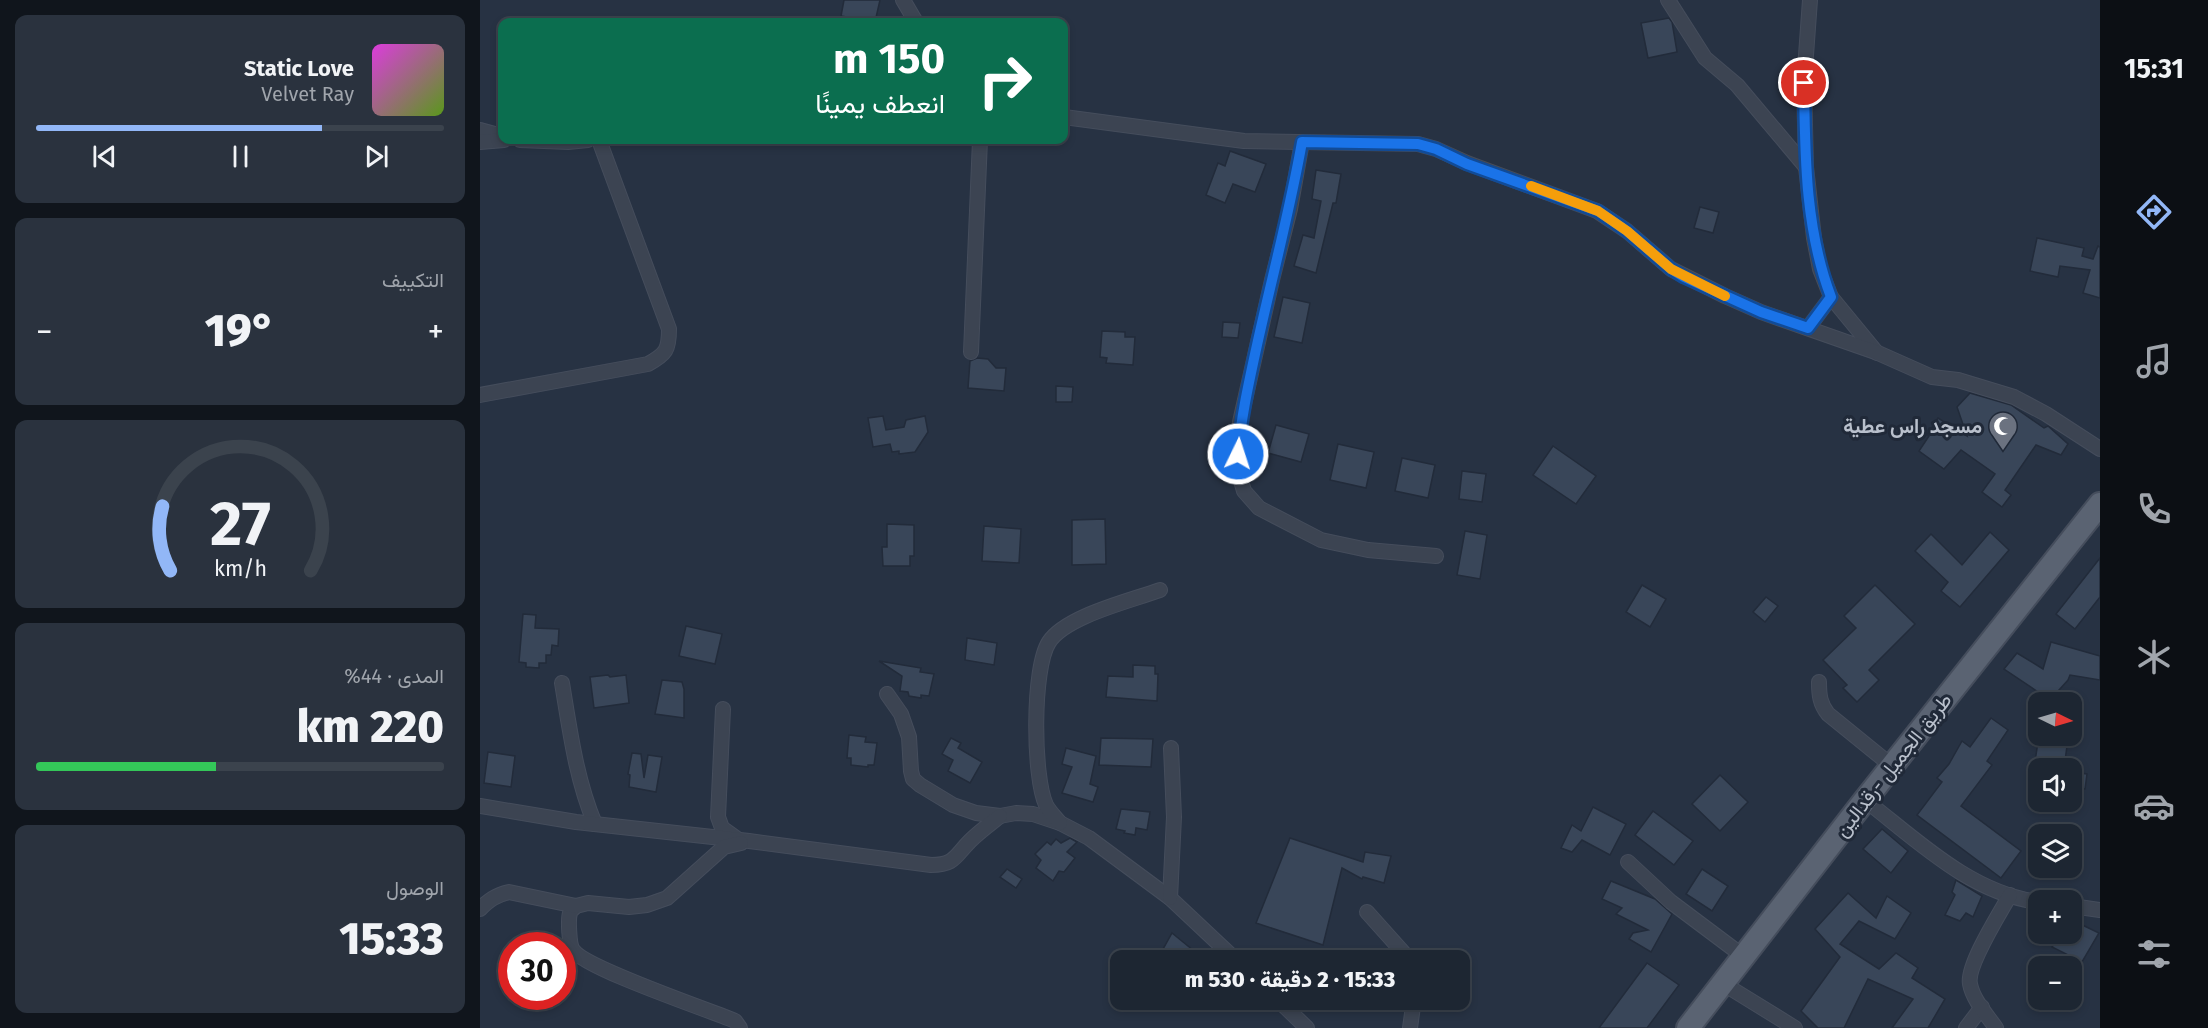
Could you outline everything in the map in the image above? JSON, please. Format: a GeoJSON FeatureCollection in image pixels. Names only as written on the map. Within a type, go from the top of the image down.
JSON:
{"type":"FeatureCollection","features":[{"type":"Feature","properties":{"kind":"main road","name":"طريق الجميل -رقدالين"},"geometry":{"type":"LineString","coordinates":[[1688,1028],[1892,766],[2096,516]]}},
{"type":"Feature","properties":{"kind":"street"},"geometry":{"type":"LineString","coordinates":[[903,0],[914,18]]}},
{"type":"Feature","properties":{"kind":"street"},"geometry":{"type":"LineString","coordinates":[[1668,0],[1705,58],[1737,85],[1806,167]]}},
{"type":"Feature","properties":{"kind":"street"},"geometry":{"type":"LineString","coordinates":[[1810,0],[1804,83],[1806,167],[1820,269],[1831,297],[1878,353]]}},
{"type":"Feature","properties":{"kind":"street"},"geometry":{"type":"LineString","coordinates":[[1068,118],[1244,141],[1418,144],[1436,149],[1467,164],[1598,211],[1627,231],[1671,269],[1761,312],[1878,353],[1932,377],[1958,380],[2014,397],[2046,414],[2100,449]]}},
{"type":"Feature","properties":{"kind":"street"},"geometry":{"type":"LineString","coordinates":[[480,130],[498,136]]}},
{"type":"Feature","properties":{"kind":"street"},"geometry":{"type":"LineString","coordinates":[[480,141],[498,139]]}},
{"type":"Feature","properties":{"kind":"street"},"geometry":{"type":"LineString","coordinates":[[1302,142],[1290,209],[1240,422],[1239,474],[1244,491],[1258,508],[1321,540],[1368,550],[1436,556]]}},
{"type":"Feature","properties":{"kind":"street"},"geometry":{"type":"LineString","coordinates":[[480,395],[648,364],[663,356],[669,344],[669,330],[600,144]]}},
{"type":"Feature","properties":{"kind":"street"},"geometry":{"type":"LineString","coordinates":[[971,352],[980,144]]}},
{"type":"Feature","properties":{"kind":"street"},"geometry":{"type":"LineString","coordinates":[[1808,328],[1831,297]]}},
{"type":"Feature","properties":{"kind":"street"},"geometry":{"type":"LineString","coordinates":[[1060,823],[1046,806],[1036,758],[1040,661],[1049,641],[1075,620],[1160,590]]}},
{"type":"Feature","properties":{"kind":"street"},"geometry":{"type":"LineString","coordinates":[[1819,682],[1822,706],[1828,714],[1892,766]]}},
{"type":"Feature","properties":{"kind":"street"},"geometry":{"type":"LineString","coordinates":[[562,683],[577,770],[585,801],[595,824]]}},
{"type":"Feature","properties":{"kind":"street"},"geometry":{"type":"LineString","coordinates":[[887,694],[901,714],[909,737],[910,771],[913,779],[953,805],[976,813],[1000,816],[1016,813],[1033,814],[1060,823],[1089,838],[1170,898],[1225,950]]}},
{"type":"Feature","properties":{"kind":"street"},"geometry":{"type":"LineString","coordinates":[[723,709],[718,817],[722,828],[743,840]]}},
{"type":"Feature","properties":{"kind":"street"},"geometry":{"type":"LineString","coordinates":[[1170,898],[1174,817],[1171,748]]}},
{"type":"Feature","properties":{"kind":"street"},"geometry":{"type":"LineString","coordinates":[[1865,800],[1954,869],[1998,892],[2028,900]]}},
{"type":"Feature","properties":{"kind":"street"},"geometry":{"type":"LineString","coordinates":[[480,806],[595,824],[743,840],[931,865],[945,865],[957,858],[970,841],[1000,816]]}},
{"type":"Feature","properties":{"kind":"street"},"geometry":{"type":"LineString","coordinates":[[480,909],[498,894],[509,892],[576,906],[588,903],[629,907],[647,905],[667,898],[724,847],[743,840]]}},
{"type":"Feature","properties":{"kind":"street"},"geometry":{"type":"LineString","coordinates":[[1628,862],[1680,909],[1743,956]]}},
{"type":"Feature","properties":{"kind":"street"},"geometry":{"type":"LineString","coordinates":[[1996,1028],[1973,995],[1969,982],[1971,970],[2010,896]]}},
{"type":"Feature","properties":{"kind":"street"},"geometry":{"type":"LineString","coordinates":[[576,906],[570,913],[569,938],[572,950],[582,958],[628,980],[735,1021],[740,1028]]}},
{"type":"Feature","properties":{"kind":"street"},"geometry":{"type":"LineString","coordinates":[[2082,907],[2100,910]]}},
{"type":"Feature","properties":{"kind":"street"},"geometry":{"type":"LineString","coordinates":[[1367,912],[1401,950]]}},
{"type":"Feature","properties":{"kind":"street"},"geometry":{"type":"LineString","coordinates":[[1722,983],[1795,1028]]}},
{"type":"Feature","properties":{"kind":"street"},"geometry":{"type":"LineString","coordinates":[[1966,1028],[1982,1007]]}},
{"type":"Feature","properties":{"kind":"street"},"geometry":{"type":"LineString","coordinates":[[1288,1010],[1307,1028]]}},
{"type":"Feature","properties":{"kind":"street"},"geometry":{"type":"LineString","coordinates":[[1410,1028],[1412,1010]]}},
{"type":"Feature","properties":{"kind":"building"},"geometry":{"type":"Polygon","coordinates":[[[844,0],[880,0],[876,18],[841,16],[844,0]]]}},
{"type":"Feature","properties":{"kind":"building"},"geometry":{"type":"Polygon","coordinates":[[[1669,18],[1672,22],[1677,52],[1648,58],[1641,23],[1669,18]]]}},
{"type":"Feature","properties":{"kind":"building"},"geometry":{"type":"Polygon","coordinates":[[[1230,151],[1266,164],[1255,192],[1233,184],[1225,203],[1206,195],[1218,163],[1225,166],[1230,151]]]}},
{"type":"Feature","properties":{"kind":"building"},"geometry":{"type":"Polygon","coordinates":[[[1316,170],[1341,174],[1336,203],[1333,203],[1316,273],[1294,266],[1303,235],[1314,238],[1321,201],[1312,199],[1316,170]]]}},
{"type":"Feature","properties":{"kind":"building"},"geometry":{"type":"Polygon","coordinates":[[[1700,207],[1719,212],[1713,233],[1694,228],[1700,207]]]}},
{"type":"Feature","properties":{"kind":"building"},"geometry":{"type":"Polygon","coordinates":[[[2037,238],[2084,248],[2082,256],[2093,259],[2098,246],[2100,247],[2100,298],[2083,293],[2090,270],[2060,266],[2058,277],[2030,271],[2037,238]]]}},
{"type":"Feature","properties":{"kind":"building"},"geometry":{"type":"Polygon","coordinates":[[[1283,297],[1310,303],[1302,343],[1274,337],[1283,297]]]}},
{"type":"Feature","properties":{"kind":"building"},"geometry":{"type":"Polygon","coordinates":[[[1223,322],[1240,323],[1238,338],[1222,337],[1223,322]]]}},
{"type":"Feature","properties":{"kind":"building"},"geometry":{"type":"Polygon","coordinates":[[[1102,331],[1125,332],[1125,337],[1135,337],[1133,365],[1106,363],[1107,358],[1100,357],[1102,331]]]}},
{"type":"Feature","properties":{"kind":"building"},"geometry":{"type":"Polygon","coordinates":[[[977,358],[988,359],[996,368],[1006,368],[1004,391],[968,388],[970,361],[977,358]]]}},
{"type":"Feature","properties":{"kind":"building"},"geometry":{"type":"Polygon","coordinates":[[[1056,386],[1073,387],[1072,402],[1056,402],[1056,386]]]}},
{"type":"Feature","properties":{"kind":"building"},"geometry":{"type":"Polygon","coordinates":[[[1970,393],[2011,405],[2044,428],[2048,426],[2068,444],[2061,455],[2036,445],[2005,490],[2011,495],[2002,507],[1982,492],[1995,474],[1961,450],[1944,469],[1919,451],[1938,418],[1967,436],[1957,407],[1970,393]]]}},
{"type":"Feature","properties":{"kind":"building"},"geometry":{"type":"Polygon","coordinates":[[[883,416],[886,430],[904,427],[906,420],[925,416],[928,432],[915,452],[899,454],[899,451],[892,452],[890,444],[873,447],[868,418],[883,416]]]}},
{"type":"Feature","properties":{"kind":"building"},"geometry":{"type":"Polygon","coordinates":[[[1276,425],[1309,434],[1301,462],[1268,453],[1276,425]]]}},
{"type":"Feature","properties":{"kind":"building"},"geometry":{"type":"Polygon","coordinates":[[[1338,444],[1374,452],[1366,488],[1330,480],[1338,444]]]}},
{"type":"Feature","properties":{"kind":"building"},"geometry":{"type":"Polygon","coordinates":[[[1553,446],[1596,476],[1576,504],[1533,475],[1553,446]]]}},
{"type":"Feature","properties":{"kind":"building"},"geometry":{"type":"Polygon","coordinates":[[[1402,458],[1435,465],[1428,498],[1395,491],[1402,458]]]}},
{"type":"Feature","properties":{"kind":"building"},"geometry":{"type":"Polygon","coordinates":[[[1462,471],[1486,474],[1482,502],[1459,499],[1462,471]]]}},
{"type":"Feature","properties":{"kind":"building"},"geometry":{"type":"Polygon","coordinates":[[[1105,519],[1106,564],[1072,565],[1072,520],[1105,519]]]}},
{"type":"Feature","properties":{"kind":"building"},"geometry":{"type":"Polygon","coordinates":[[[887,524],[914,525],[914,556],[910,556],[910,566],[883,566],[882,547],[887,547],[887,524]]]}},
{"type":"Feature","properties":{"kind":"building"},"geometry":{"type":"Polygon","coordinates":[[[984,526],[1021,529],[1019,563],[982,561],[984,526]]]}},
{"type":"Feature","properties":{"kind":"building"},"geometry":{"type":"Polygon","coordinates":[[[1465,531],[1487,535],[1480,579],[1457,575],[1465,531]]]}},
{"type":"Feature","properties":{"kind":"building"},"geometry":{"type":"Polygon","coordinates":[[[1990,532],[2009,550],[1960,607],[1941,591],[1948,582],[1915,551],[1931,534],[1962,565],[1990,532]]]}},
{"type":"Feature","properties":{"kind":"building"},"geometry":{"type":"Polygon","coordinates":[[[2100,558],[2100,597],[2075,629],[2056,614],[2100,558]]]}},
{"type":"Feature","properties":{"kind":"building"},"geometry":{"type":"Polygon","coordinates":[[[1642,585],[1666,599],[1650,627],[1626,612],[1642,585]]]}},
{"type":"Feature","properties":{"kind":"building"},"geometry":{"type":"Polygon","coordinates":[[[1875,585],[1915,624],[1869,670],[1879,680],[1857,702],[1843,688],[1847,685],[1823,660],[1856,628],[1844,616],[1875,585]]]}},
{"type":"Feature","properties":{"kind":"building"},"geometry":{"type":"Polygon","coordinates":[[[1766,597],[1778,606],[1765,622],[1753,612],[1766,597]]]}},
{"type":"Feature","properties":{"kind":"building"},"geometry":{"type":"Polygon","coordinates":[[[523,614],[536,615],[535,628],[559,629],[558,646],[552,645],[551,655],[546,655],[546,663],[539,663],[539,668],[526,667],[526,663],[519,662],[523,614]]]}},
{"type":"Feature","properties":{"kind":"building"},"geometry":{"type":"Polygon","coordinates":[[[686,626],[722,634],[715,664],[679,656],[686,626]]]}},
{"type":"Feature","properties":{"kind":"building"},"geometry":{"type":"Polygon","coordinates":[[[967,638],[997,643],[994,665],[965,660],[967,638]]]}},
{"type":"Feature","properties":{"kind":"building"},"geometry":{"type":"Polygon","coordinates":[[[2051,642],[2100,656],[2100,680],[2070,675],[2057,692],[2038,692],[2004,669],[2017,653],[2043,669],[2051,642]]]}},
{"type":"Feature","properties":{"kind":"building"},"geometry":{"type":"Polygon","coordinates":[[[879,661],[921,668],[920,672],[934,674],[929,696],[921,695],[921,698],[909,696],[908,692],[900,691],[902,676],[879,661]]]}},
{"type":"Feature","properties":{"kind":"building"},"geometry":{"type":"Polygon","coordinates":[[[1133,665],[1155,666],[1155,674],[1158,674],[1157,701],[1106,697],[1108,676],[1133,677],[1133,665]]]}},
{"type":"Feature","properties":{"kind":"building"},"geometry":{"type":"Polygon","coordinates":[[[608,675],[610,677],[626,675],[629,703],[594,708],[590,677],[608,675]]]}},
{"type":"Feature","properties":{"kind":"building"},"geometry":{"type":"Polygon","coordinates":[[[662,680],[682,682],[684,718],[655,714],[662,680]]]}},
{"type":"Feature","properties":{"kind":"building"},"geometry":{"type":"Polygon","coordinates":[[[1991,718],[2008,730],[1987,761],[1992,765],[1961,806],[2021,851],[2001,878],[1917,815],[1942,782],[1937,778],[1949,764],[1962,741],[1970,747],[1991,718]]]}},
{"type":"Feature","properties":{"kind":"building"},"geometry":{"type":"Polygon","coordinates":[[[849,735],[866,737],[865,742],[877,743],[874,765],[868,765],[868,767],[851,765],[851,758],[847,758],[849,735]]]}},
{"type":"Feature","properties":{"kind":"building"},"geometry":{"type":"Polygon","coordinates":[[[951,738],[961,743],[958,748],[982,762],[970,783],[948,771],[953,760],[942,754],[951,738]]]}},
{"type":"Feature","properties":{"kind":"building"},"geometry":{"type":"Polygon","coordinates":[[[1101,738],[1153,739],[1151,767],[1099,765],[1101,738]]]}},
{"type":"Feature","properties":{"kind":"building"},"geometry":{"type":"Polygon","coordinates":[[[2037,746],[2067,746],[2065,758],[2036,758],[2037,746]]]}},
{"type":"Feature","properties":{"kind":"building"},"geometry":{"type":"Polygon","coordinates":[[[1066,748],[1096,756],[1090,784],[1098,787],[1093,802],[1062,793],[1072,767],[1062,764],[1066,748]]]}},
{"type":"Feature","properties":{"kind":"building"},"geometry":{"type":"Polygon","coordinates":[[[488,752],[515,756],[511,787],[484,783],[488,752]]]}},
{"type":"Feature","properties":{"kind":"building"},"geometry":{"type":"Polygon","coordinates":[[[632,753],[641,754],[644,778],[648,755],[662,757],[656,792],[629,787],[630,775],[628,774],[632,753]]]}},
{"type":"Feature","properties":{"kind":"building"},"geometry":{"type":"Polygon","coordinates":[[[2082,773],[2087,774],[2085,789],[2082,789],[2082,773]]]}},
{"type":"Feature","properties":{"kind":"building"},"geometry":{"type":"Polygon","coordinates":[[[1720,775],[1748,802],[1720,831],[1692,804],[1720,775]]]}},
{"type":"Feature","properties":{"kind":"building"},"geometry":{"type":"Polygon","coordinates":[[[1593,807],[1626,824],[1610,855],[1582,840],[1572,852],[1561,848],[1572,825],[1581,831],[1593,807]]]}},
{"type":"Feature","properties":{"kind":"building"},"geometry":{"type":"Polygon","coordinates":[[[1121,809],[1150,812],[1147,830],[1136,828],[1135,835],[1116,829],[1121,809]]]}},
{"type":"Feature","properties":{"kind":"building"},"geometry":{"type":"Polygon","coordinates":[[[1653,811],[1693,841],[1674,865],[1635,835],[1653,811]]]}},
{"type":"Feature","properties":{"kind":"building"},"geometry":{"type":"Polygon","coordinates":[[[1882,829],[1908,851],[1891,873],[1863,849],[1882,829]]]}},
{"type":"Feature","properties":{"kind":"building"},"geometry":{"type":"Polygon","coordinates":[[[1070,838],[1077,842],[1067,852],[1075,858],[1064,872],[1059,871],[1053,881],[1036,868],[1041,860],[1035,854],[1047,842],[1051,845],[1056,839],[1061,843],[1070,838]]]}},
{"type":"Feature","properties":{"kind":"building"},"geometry":{"type":"Polygon","coordinates":[[[1290,838],[1363,862],[1365,852],[1391,856],[1384,883],[1363,877],[1362,879],[1342,868],[1323,945],[1256,923],[1290,838]]]}},
{"type":"Feature","properties":{"kind":"building"},"geometry":{"type":"Polygon","coordinates":[[[1007,869],[1022,879],[1016,888],[1000,877],[1007,869]]]}},
{"type":"Feature","properties":{"kind":"building"},"geometry":{"type":"Polygon","coordinates":[[[1702,869],[1728,886],[1712,911],[1686,894],[1702,869]]]}},
{"type":"Feature","properties":{"kind":"building"},"geometry":{"type":"Polygon","coordinates":[[[1956,880],[1982,896],[1973,917],[1966,913],[1960,921],[1945,915],[1955,895],[1952,892],[1956,880]]]}},
{"type":"Feature","properties":{"kind":"building"},"geometry":{"type":"Polygon","coordinates":[[[1611,881],[1655,899],[1672,914],[1651,952],[1629,939],[1633,933],[1648,930],[1616,914],[1622,908],[1602,899],[1611,881]]]}},
{"type":"Feature","properties":{"kind":"building"},"geometry":{"type":"Polygon","coordinates":[[[1848,893],[1876,918],[1887,896],[1911,913],[1895,939],[1859,921],[1840,944],[1879,969],[1896,953],[1918,968],[1912,978],[1945,999],[1928,1028],[1892,1028],[1913,999],[1868,979],[1844,1028],[1818,1028],[1801,1011],[1840,957],[1815,929],[1848,893]]]}},
{"type":"Feature","properties":{"kind":"building"},"geometry":{"type":"Polygon","coordinates":[[[2082,925],[2099,933],[2082,962],[2082,956],[2070,956],[2052,947],[2054,944],[2082,944],[2082,925]]]}},
{"type":"Feature","properties":{"kind":"building"},"geometry":{"type":"Polygon","coordinates":[[[1172,933],[1193,950],[1163,950],[1172,933]]]}},
{"type":"Feature","properties":{"kind":"building"},"geometry":{"type":"Polygon","coordinates":[[[1647,963],[1679,985],[1647,1028],[1599,1028],[1647,963]]]}},
{"type":"Feature","properties":{"kind":"slow traffic"},"geometry":{"type":"LineString","coordinates":[[1531,186],[1598,211],[1627,231],[1671,269],[1725,296]]}},
{"type":"Feature","properties":{"kind":"place","name":"مسجد راس عطية"},"geometry":{"type":"Point","coordinates":[2003,452]}},
{"type":"Feature","properties":{"kind":"route"},"geometry":{"type":"LineString","coordinates":[[1238,454],[1240,422],[1290,209],[1302,142],[1418,144],[1436,149],[1467,164],[1598,211],[1684,277],[1761,312],[1808,328],[1831,297],[1820,269],[1814,238],[1806,167],[1804,83]]}}]}
